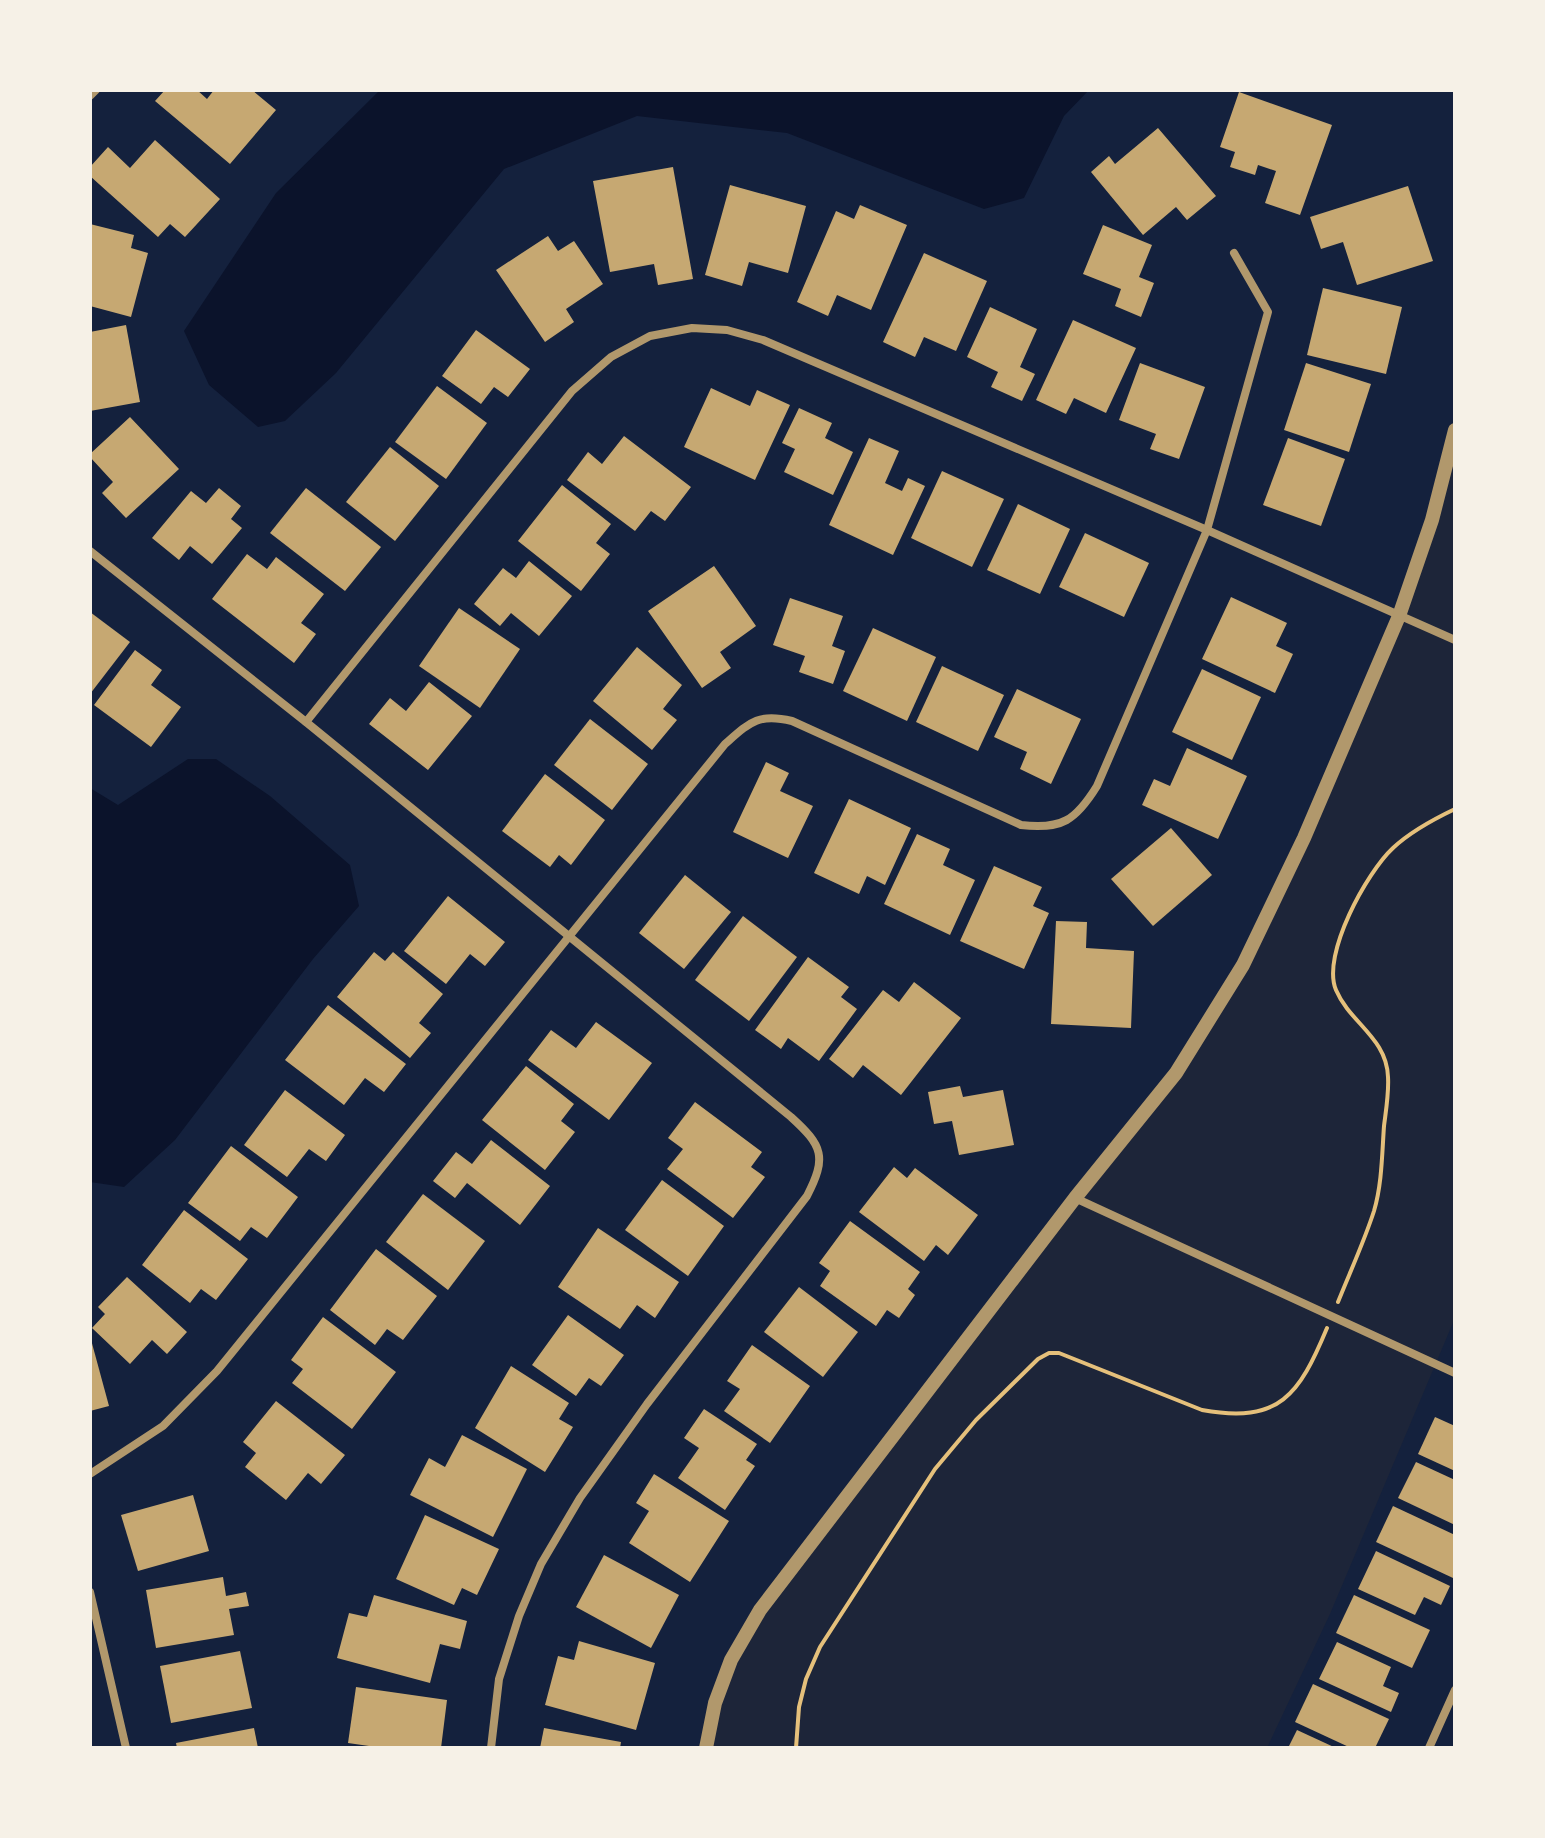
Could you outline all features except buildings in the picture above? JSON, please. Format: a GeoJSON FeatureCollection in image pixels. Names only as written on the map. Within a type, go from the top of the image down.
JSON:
{"type":"FeatureCollection","features":[{"type":"Feature","properties":{"kind":"street"},"geometry":{"type":"LineString","coordinates":[[90,96],[96,90]]}},
{"type":"Feature","properties":{"kind":"street"},"geometry":{"type":"LineString","coordinates":[[90,1474],[163,1426],[217,1371],[725,744],[749,722],[769,716],[792,721],[1021,825],[1046,828],[1069,820],[1085,805],[1097,786],[1207,530],[1268,312],[1234,253]]}},
{"type":"Feature","properties":{"kind":"street"},"geometry":{"type":"LineString","coordinates":[[306,722],[572,391],[611,357],[650,336],[692,328],[727,330],[763,340],[1455,640]]}},
{"type":"Feature","properties":{"kind":"street"},"geometry":{"type":"LineString","coordinates":[[706,1748],[715,1703],[731,1660],[760,1610],[1075,1198],[1176,1073],[1243,965],[1304,838],[1399,616],[1432,520],[1455,430]]}},
{"type":"Feature","properties":{"kind":"street"},"geometry":{"type":"LineString","coordinates":[[90,551],[570,935],[810,1135],[818,1150],[820,1171],[807,1196],[630,1428],[580,1498],[541,1564],[519,1616],[499,1679],[491,1748]]}},
{"type":"Feature","properties":{"kind":"street"},"geometry":{"type":"LineString","coordinates":[[1075,1198],[1455,1373]]}},
{"type":"Feature","properties":{"kind":"street"},"geometry":{"type":"LineString","coordinates":[[90,1592],[126,1748]]}},
{"type":"Feature","properties":{"kind":"street"},"geometry":{"type":"LineString","coordinates":[[1429,1748],[1455,1690]]}},
{"type":"Feature","properties":{"kind":"path"},"geometry":{"type":"LineString","coordinates":[[796,1748],[799,1707],[806,1679],[820,1647],[935,1469],[976,1420],[1038,1359],[1049,1353],[1059,1353],[1202,1410],[1225,1414],[1249,1414],[1278,1404],[1299,1386],[1312,1364],[1375,1208],[1380,1182],[1388,1076],[1385,1056],[1336,991],[1331,974],[1336,950],[1372,872],[1394,847],[1426,824],[1455,809]]}},
{"type":"Feature","properties":{"kind":"shaded area"},"geometry":{"type":"Polygon","coordinates":[[[380,90],[1089,90],[1064,116],[1024,198],[984,209],[787,133],[637,116],[504,169],[336,373],[285,421],[258,427],[209,385],[184,331],[276,193],[380,90]]]}},
{"type":"Feature","properties":{"kind":"shaded area"},"geometry":{"type":"Polygon","coordinates":[[[1455,430],[1455,1318],[1330,1614],[1267,1748],[706,1748],[731,1660],[1176,1073],[1243,965],[1399,616],[1455,430]]]}},
{"type":"Feature","properties":{"kind":"shaded area"},"geometry":{"type":"Polygon","coordinates":[[[188,759],[216,759],[270,796],[350,865],[359,906],[313,959],[175,1140],[124,1187],[90,1182],[90,788],[118,805],[188,759]]]}}]}
